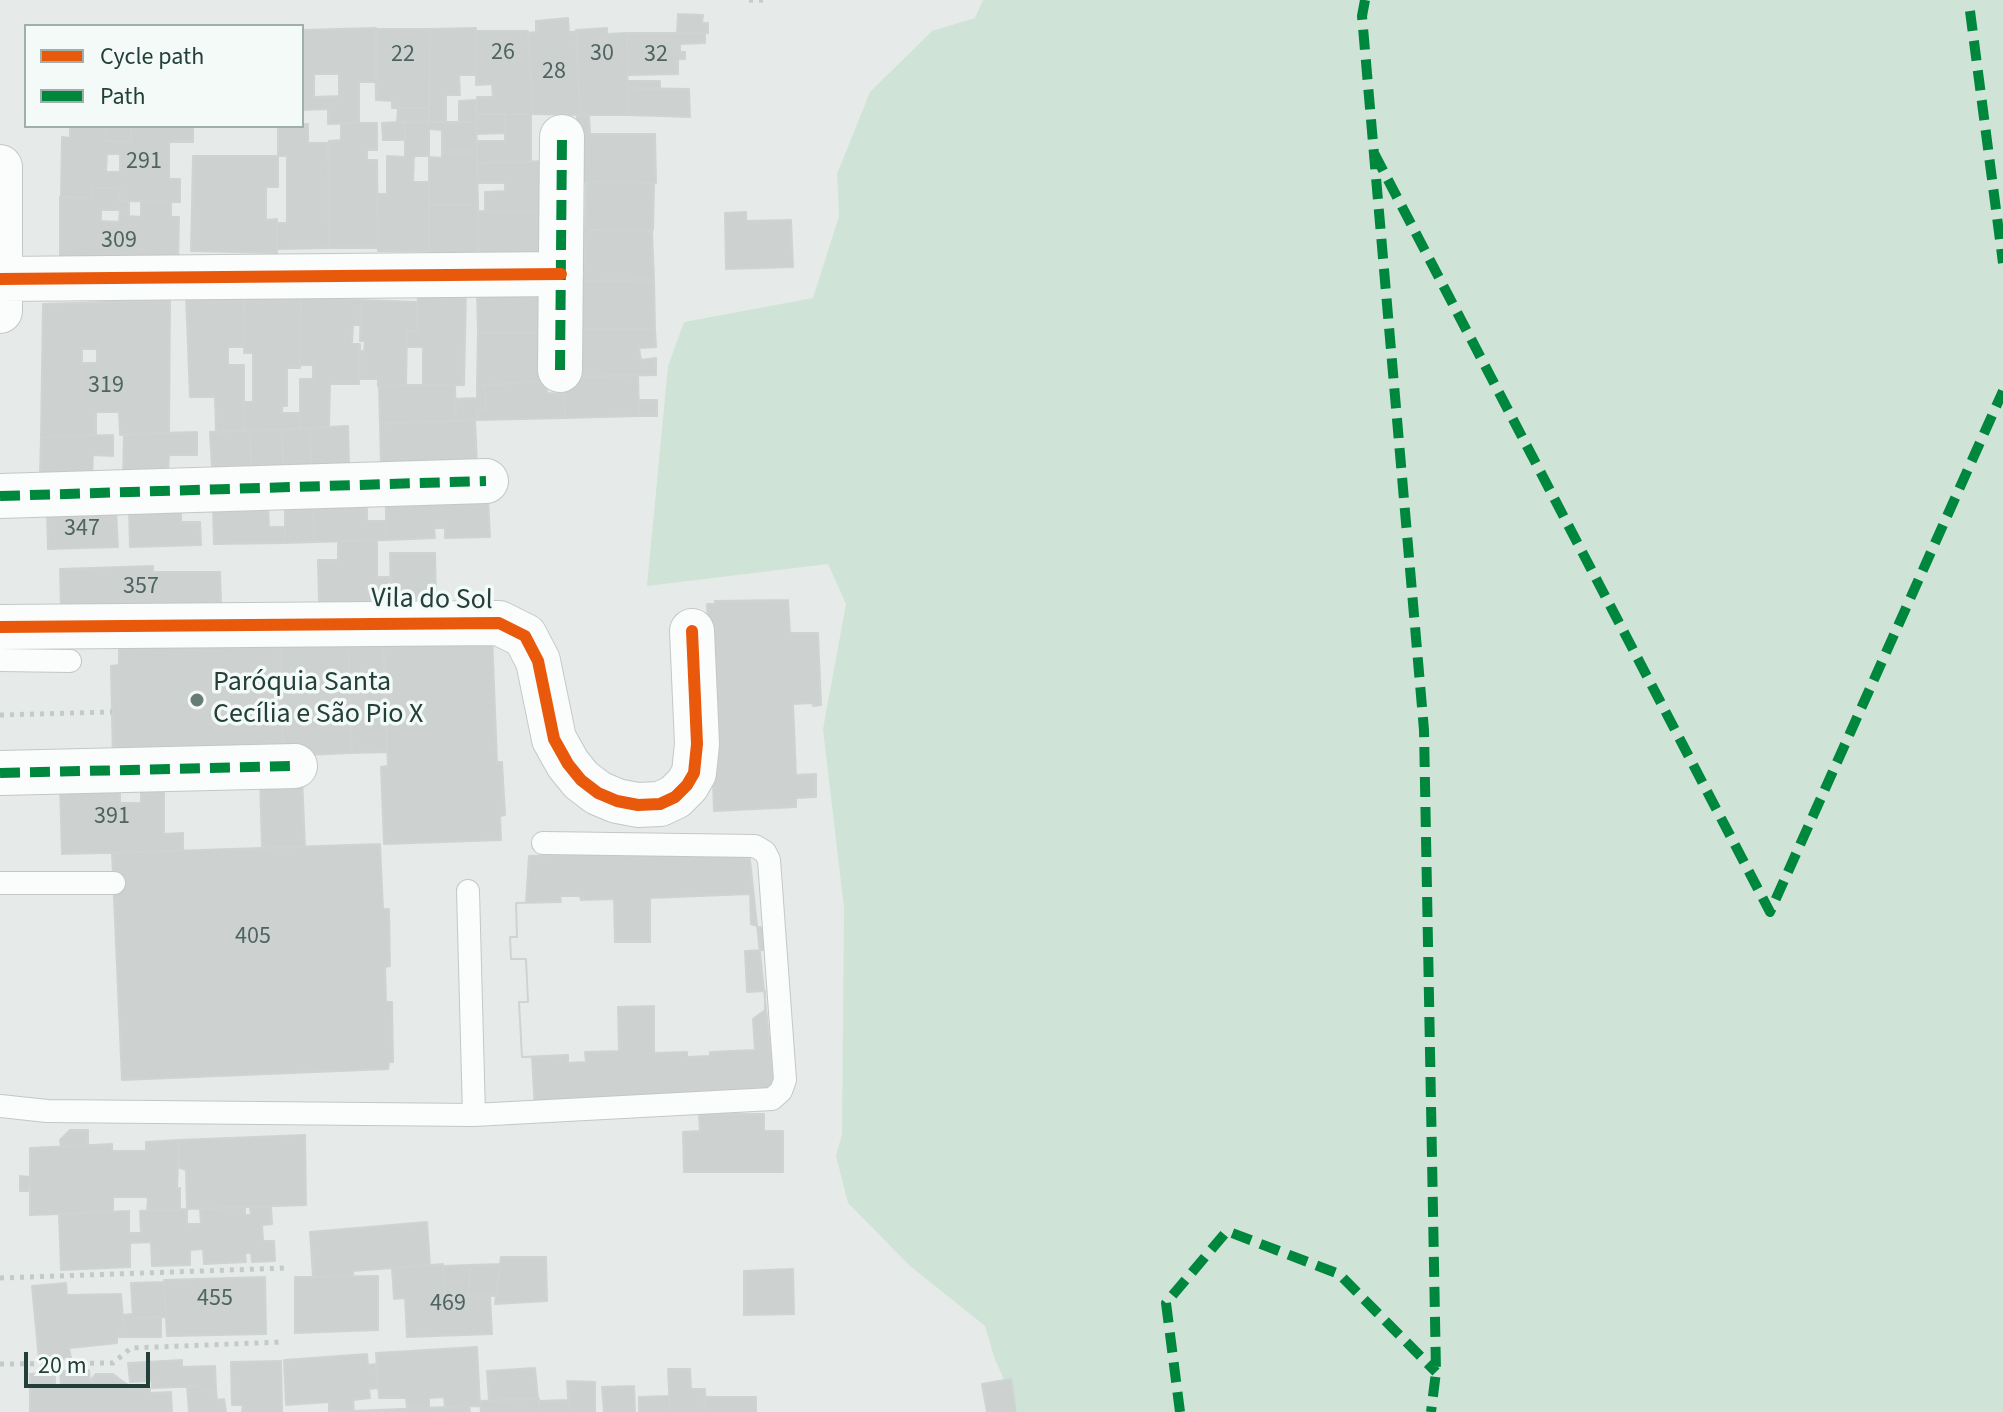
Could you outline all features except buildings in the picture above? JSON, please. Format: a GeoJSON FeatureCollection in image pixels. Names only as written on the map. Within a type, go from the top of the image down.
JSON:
{"type":"FeatureCollection","features":[{"type":"Feature","properties":{"kind":"street"},"geometry":{"type":"LineString","coordinates":[[560,370],[562,137]]}},
{"type":"Feature","properties":{"kind":"street"},"geometry":{"type":"LineString","coordinates":[[0,167],[0,311]]}},
{"type":"Feature","properties":{"kind":"street"},"geometry":{"type":"LineString","coordinates":[[0,279],[561,274]]}},
{"type":"Feature","properties":{"kind":"street"},"geometry":{"type":"LineString","coordinates":[[0,496],[486,481]]}},
{"type":"Feature","properties":{"kind":"street","name":"Vila do Sol"},"geometry":{"type":"LineString","coordinates":[[0,627],[499,623],[525,636],[538,661],[554,739],[568,764],[581,780],[598,793],[638,805],[660,804],[675,797],[694,773],[697,744],[692,631]]}},
{"type":"Feature","properties":{"kind":"street"},"geometry":{"type":"LineString","coordinates":[[0,773],[295,766]]}},
{"type":"Feature","properties":{"kind":"lane"},"geometry":{"type":"LineString","coordinates":[[0,660],[70,661]]}},
{"type":"Feature","properties":{"kind":"lane"},"geometry":{"type":"LineString","coordinates":[[0,1106],[47,1111],[474,1115],[772,1099],[781,1091],[785,1080],[769,860],[765,852],[755,846],[543,843]]}},
{"type":"Feature","properties":{"kind":"lane"},"geometry":{"type":"LineString","coordinates":[[0,883],[114,883]]}},
{"type":"Feature","properties":{"kind":"lane"},"geometry":{"type":"LineString","coordinates":[[468,891],[474,1115]]}},
{"type":"Feature","properties":{"kind":"path"},"geometry":{"type":"LineString","coordinates":[[749,0],[765,0]]}},
{"type":"Feature","properties":{"kind":"path"},"geometry":{"type":"LineString","coordinates":[[0,715],[112,712]]}},
{"type":"Feature","properties":{"kind":"path"},"geometry":{"type":"LineString","coordinates":[[0,1278],[287,1268]]}},
{"type":"Feature","properties":{"kind":"path"},"geometry":{"type":"LineString","coordinates":[[0,1364],[113,1363],[131,1348],[282,1342]]}},
{"type":"Feature","properties":{"kind":"green space"},"geometry":{"type":"Polygon","coordinates":[[[983,0],[2003,0],[2003,1412],[1018,1412],[994,1357],[985,1326],[910,1266],[848,1203],[836,1156],[842,1134],[844,908],[823,729],[846,604],[828,564],[647,586],[668,366],[684,322],[813,298],[839,216],[837,174],[870,92],[932,31],[975,18],[983,0]]]}},
{"type":"Feature","properties":{"kind":"marked path"},"geometry":{"type":"LineString","coordinates":[[1365,0],[1362,16],[1424,730],[1436,1372],[1431,1412]]}},
{"type":"Feature","properties":{"kind":"marked path"},"geometry":{"type":"LineString","coordinates":[[1970,11],[2003,263]]}},
{"type":"Feature","properties":{"kind":"marked path"},"geometry":{"type":"LineString","coordinates":[[560,370],[562,137]]}},
{"type":"Feature","properties":{"kind":"marked path"},"geometry":{"type":"LineString","coordinates":[[1374,153],[1770,912],[2003,391]]}},
{"type":"Feature","properties":{"kind":"marked path"},"geometry":{"type":"LineString","coordinates":[[0,496],[486,481]]}},
{"type":"Feature","properties":{"kind":"marked path"},"geometry":{"type":"LineString","coordinates":[[0,773],[295,766]]}},
{"type":"Feature","properties":{"kind":"marked path"},"geometry":{"type":"LineString","coordinates":[[1180,1412],[1166,1303],[1227,1231],[1339,1274],[1436,1372]]}},
{"type":"Feature","properties":{"kind":"cycle path"},"geometry":{"type":"LineString","coordinates":[[0,279],[561,274]]}},
{"type":"Feature","properties":{"kind":"cycle path"},"geometry":{"type":"LineString","coordinates":[[0,627],[499,623],[525,636],[538,661],[554,739],[568,764],[581,780],[598,793],[638,805],[660,804],[675,797],[694,773],[697,744],[692,631]]}},
{"type":"Feature","properties":{"kind":"place","name":"Paróquia Santa Cecília e São Pio X"},"geometry":{"type":"Point","coordinates":[197,700]}}]}
